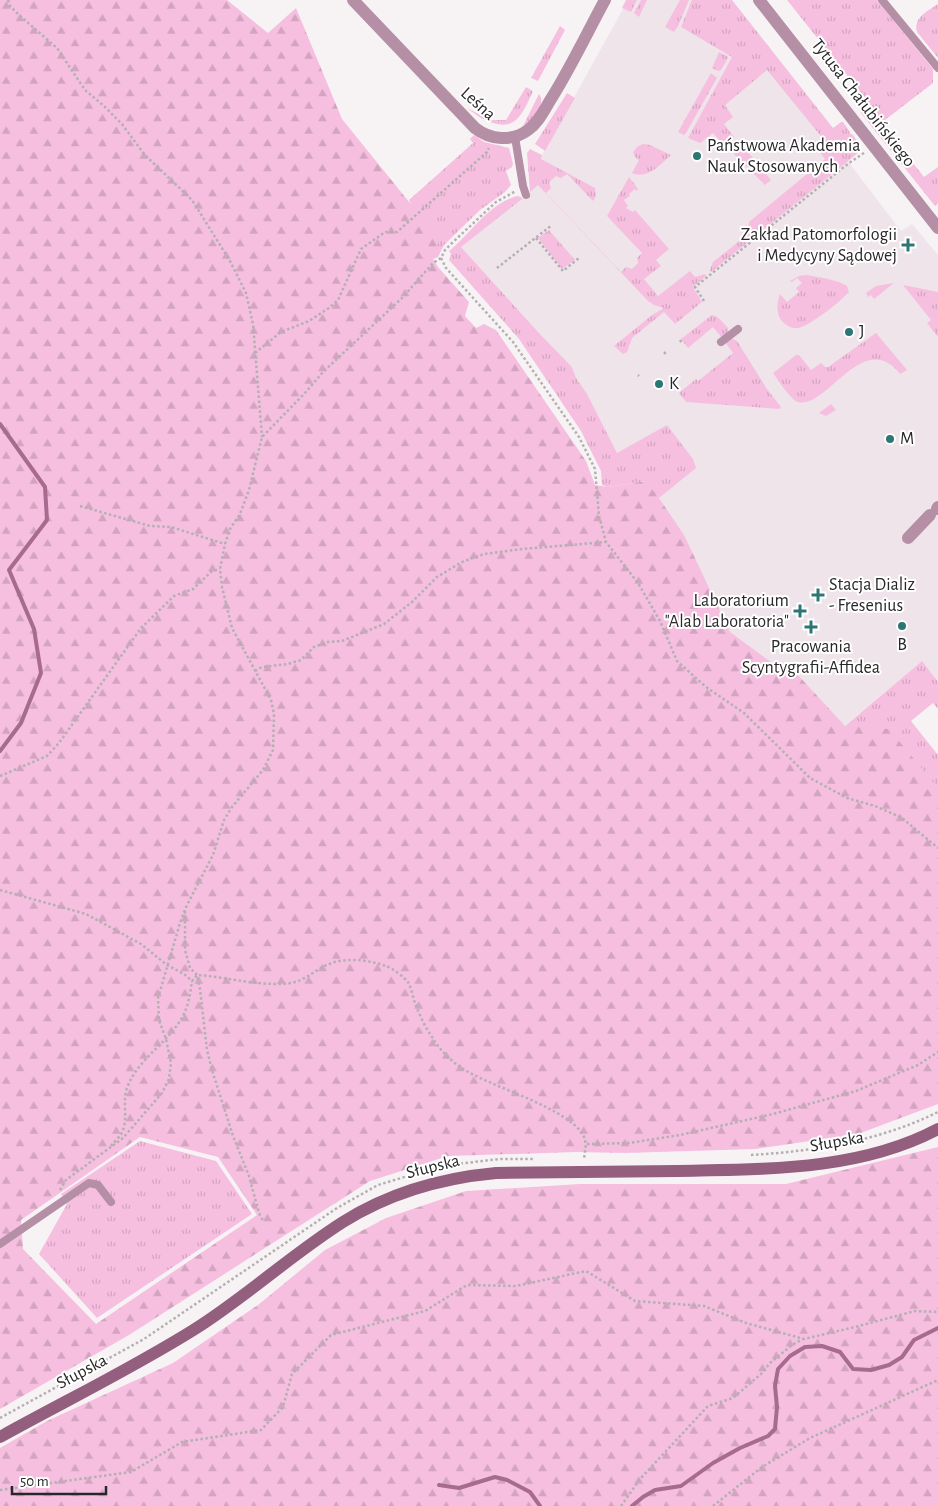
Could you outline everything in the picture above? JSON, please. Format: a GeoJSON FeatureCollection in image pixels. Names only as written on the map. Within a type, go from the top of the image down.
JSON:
{"type":"FeatureCollection","features":[{"type":"Feature","properties":{"kind":"street","name":"Leśna"},"geometry":{"type":"LineString","coordinates":[[353,0],[475,128],[493,137],[515,137]]}},
{"type":"Feature","properties":{"kind":"street"},"geometry":{"type":"LineString","coordinates":[[515,137],[528,130],[537,122],[560,84],[605,0]]}},
{"type":"Feature","properties":{"kind":"street","name":"Tytusa Chałubińskiego"},"geometry":{"type":"LineString","coordinates":[[759,0],[938,228]]}},
{"type":"Feature","properties":{"kind":"street"},"geometry":{"type":"LineString","coordinates":[[908,538],[935,510]]}},
{"type":"Feature","properties":{"kind":"street","name":"Słupska"},"geometry":{"type":"LineString","coordinates":[[0,1437],[143,1360],[196,1329],[250,1292],[344,1222],[391,1198],[417,1188],[469,1176],[496,1173],[779,1168],[871,1154],[900,1146],[938,1129]]}},
{"type":"Feature","properties":{"kind":"lane"},"geometry":{"type":"LineString","coordinates":[[882,0],[938,68]]}},
{"type":"Feature","properties":{"kind":"lane"},"geometry":{"type":"LineString","coordinates":[[515,137],[526,195]]}},
{"type":"Feature","properties":{"kind":"lane"},"geometry":{"type":"LineString","coordinates":[[721,342],[738,329]]}},
{"type":"Feature","properties":{"kind":"lane"},"geometry":{"type":"LineString","coordinates":[[0,1244],[89,1183],[98,1185],[111,1202]]}},
{"type":"Feature","properties":{"kind":"path"},"geometry":{"type":"LineString","coordinates":[[8,0],[10,6],[18,15],[57,48],[85,90],[122,124],[144,154],[192,200],[230,261],[246,292],[253,324],[262,437],[249,490],[240,514],[230,529],[220,569],[222,588],[232,628],[271,700],[274,714],[272,750],[263,770],[232,807],[224,820],[213,855],[186,907],[167,965],[158,998],[160,1020],[171,1063],[169,1079],[162,1093],[123,1138],[66,1180],[57,1193],[64,1200]]}},
{"type":"Feature","properties":{"kind":"path"},"geometry":{"type":"LineString","coordinates":[[255,353],[281,332],[309,321],[338,300],[361,249],[385,232],[397,232],[487,152],[493,137]]}},
{"type":"Feature","properties":{"kind":"path"},"geometry":{"type":"LineString","coordinates":[[704,301],[695,287],[867,150]]}},
{"type":"Feature","properties":{"kind":"path"},"geometry":{"type":"LineString","coordinates":[[262,437],[323,372],[402,298],[433,263],[441,258],[445,250],[482,214],[496,202],[523,186]]}},
{"type":"Feature","properties":{"kind":"path"},"geometry":{"type":"LineString","coordinates":[[497,268],[552,225]]}},
{"type":"Feature","properties":{"kind":"path"},"geometry":{"type":"LineString","coordinates":[[536,238],[562,271],[579,258]]}},
{"type":"Feature","properties":{"kind":"path"},"geometry":{"type":"LineString","coordinates":[[441,258],[446,268],[513,342],[579,437],[595,469],[599,516],[606,542],[638,583],[660,621],[677,660],[706,687],[744,713],[810,778],[847,798],[875,806],[902,818],[938,848]]}},
{"type":"Feature","properties":{"kind":"path"},"geometry":{"type":"LineString","coordinates":[[80,506],[150,526],[170,527],[225,544]]}},
{"type":"Feature","properties":{"kind":"path"},"geometry":{"type":"LineString","coordinates":[[255,671],[262,667],[288,664],[301,660],[314,647],[328,642],[342,641],[384,624],[412,602],[437,578],[462,562],[484,554],[512,550],[606,542]]}},
{"type":"Feature","properties":{"kind":"path"},"geometry":{"type":"LineString","coordinates":[[0,776],[46,756],[59,742],[141,628],[174,596],[193,588],[212,571],[220,569]]}},
{"type":"Feature","properties":{"kind":"path"},"geometry":{"type":"LineString","coordinates":[[0,890],[86,914],[141,944],[167,965],[192,980]]}},
{"type":"Feature","properties":{"kind":"path"},"geometry":{"type":"LineString","coordinates":[[186,907],[184,922],[185,950],[190,968],[196,975],[200,989],[207,1050],[233,1136],[249,1176],[263,1221]]}},
{"type":"Feature","properties":{"kind":"path"},"geometry":{"type":"LineString","coordinates":[[196,975],[276,984],[292,983],[308,977],[322,967],[336,961],[351,959],[388,967],[408,982],[431,1037],[445,1055],[461,1068],[496,1086],[554,1111],[574,1123],[584,1136],[586,1144],[584,1159]]}},
{"type":"Feature","properties":{"kind":"path"},"geometry":{"type":"LineString","coordinates":[[105,1152],[122,1132],[126,1090],[144,1059],[166,1038],[180,1021],[185,1010],[192,980],[196,975]]}},
{"type":"Feature","properties":{"kind":"path"},"geometry":{"type":"LineString","coordinates":[[586,1144],[629,1142],[680,1136],[773,1114],[856,1091],[918,1065],[938,1052]]}},
{"type":"Feature","properties":{"kind":"path"},"geometry":{"type":"LineString","coordinates":[[746,1156],[799,1152],[865,1140],[922,1120],[938,1112]]}},
{"type":"Feature","properties":{"kind":"path"},"geometry":{"type":"LineString","coordinates":[[0,1418],[144,1338],[337,1208],[378,1185],[441,1166],[500,1159],[537,1159]]}},
{"type":"Feature","properties":{"kind":"path"},"geometry":{"type":"LineString","coordinates":[[0,1490],[131,1472],[182,1442],[261,1430],[283,1406],[292,1374],[331,1335],[424,1311],[467,1285],[516,1286],[586,1271],[635,1301],[704,1306],[746,1323],[804,1338]]}},
{"type":"Feature","properties":{"kind":"path"},"geometry":{"type":"LineString","coordinates":[[621,1506],[640,1480],[708,1406],[733,1398],[761,1374],[770,1362],[792,1345],[804,1338],[855,1328],[915,1311],[938,1312]]}},
{"type":"Feature","properties":{"kind":"path"},"geometry":{"type":"LineString","coordinates":[[714,1506],[762,1467],[810,1438],[938,1380]]}},
{"type":"Feature","properties":{"kind":"shaded area"},"geometry":{"type":"Polygon","coordinates":[[[628,0],[731,0],[901,231],[912,224],[938,255],[938,682],[921,662],[807,757],[625,546],[572,367],[460,246],[538,185],[532,173],[628,0]]]}},
{"type":"Feature","properties":{"kind":"green space"},"geometry":{"type":"Polygon","coordinates":[[[0,0],[227,0],[268,33],[296,8],[342,119],[439,239],[433,259],[469,302],[465,316],[476,328],[484,324],[496,330],[586,461],[595,485],[608,487],[646,481],[684,535],[730,632],[779,668],[797,674],[845,726],[889,729],[938,788],[938,1104],[858,1134],[755,1149],[448,1156],[370,1181],[129,1335],[0,1409],[0,0]],[[140,1137],[21,1220],[23,1249],[96,1324],[257,1215],[218,1157],[140,1137]]]}},
{"type":"Feature","properties":{"kind":"green space"},"geometry":{"type":"Polygon","coordinates":[[[626,0],[637,0],[631,12],[622,8],[626,0]]]}},
{"type":"Feature","properties":{"kind":"green space"},"geometry":{"type":"Polygon","coordinates":[[[641,0],[647,0],[639,17],[634,13],[641,0]]]}},
{"type":"Feature","properties":{"kind":"green space"},"geometry":{"type":"Polygon","coordinates":[[[680,0],[689,0],[674,32],[665,27],[680,0]]]}},
{"type":"Feature","properties":{"kind":"green space"},"geometry":{"type":"Polygon","coordinates":[[[692,0],[732,0],[833,128],[843,122],[849,133],[855,138],[858,147],[858,153],[711,272],[713,262],[747,235],[749,222],[825,159],[816,147],[824,140],[767,70],[725,105],[733,117],[724,124],[734,137],[724,145],[713,133],[700,143],[688,138],[732,57],[681,27],[692,0]]]}},
{"type":"Feature","properties":{"kind":"green space"},"geometry":{"type":"Polygon","coordinates":[[[787,0],[877,0],[933,69],[933,83],[881,123],[924,177],[938,167],[938,203],[935,206],[861,113],[870,104],[787,0]]]}},
{"type":"Feature","properties":{"kind":"green space"},"geometry":{"type":"Polygon","coordinates":[[[938,4],[938,58],[917,32],[916,27],[919,18],[938,4]]]}},
{"type":"Feature","properties":{"kind":"green space"},"geometry":{"type":"Polygon","coordinates":[[[560,26],[565,30],[538,81],[531,78],[560,26]]]}},
{"type":"Feature","properties":{"kind":"green space"},"geometry":{"type":"Polygon","coordinates":[[[719,52],[728,58],[721,70],[718,71],[712,68],[719,52]]]}},
{"type":"Feature","properties":{"kind":"green space"},"geometry":{"type":"Polygon","coordinates":[[[711,73],[717,78],[684,135],[678,132],[711,73]]]}},
{"type":"Feature","properties":{"kind":"green space"},"geometry":{"type":"Polygon","coordinates":[[[526,87],[533,91],[522,113],[511,123],[505,125],[491,123],[467,108],[490,120],[506,120],[526,87]]]}},
{"type":"Feature","properties":{"kind":"green space"},"geometry":{"type":"Polygon","coordinates":[[[567,93],[575,98],[545,151],[535,144],[567,93]]]}},
{"type":"Feature","properties":{"kind":"green space"},"geometry":{"type":"Polygon","coordinates":[[[539,94],[541,98],[540,107],[534,117],[523,126],[539,94]]]}},
{"type":"Feature","properties":{"kind":"green space"},"geometry":{"type":"Polygon","coordinates":[[[474,135],[484,142],[509,148],[513,164],[506,171],[511,185],[505,192],[480,210],[444,245],[438,257],[433,259],[409,200],[473,143],[470,139],[474,135]]]}},
{"type":"Feature","properties":{"kind":"green space"},"geometry":{"type":"Polygon","coordinates":[[[643,144],[650,145],[671,155],[653,170],[638,175],[632,173],[639,160],[633,152],[638,146],[643,144]]]}},
{"type":"Feature","properties":{"kind":"green space"},"geometry":{"type":"Polygon","coordinates":[[[743,146],[771,180],[765,185],[734,154],[743,146]]]}},
{"type":"Feature","properties":{"kind":"green space"},"geometry":{"type":"Polygon","coordinates":[[[530,149],[542,155],[541,159],[595,188],[596,196],[593,201],[567,174],[561,178],[556,176],[549,182],[551,188],[546,193],[621,272],[626,267],[632,269],[638,263],[637,258],[642,253],[607,216],[629,177],[638,189],[636,191],[635,189],[624,200],[628,206],[626,208],[633,212],[635,210],[669,249],[656,260],[661,266],[644,279],[658,296],[690,271],[695,277],[705,274],[706,276],[693,287],[702,302],[675,324],[664,312],[632,338],[627,352],[623,354],[614,346],[652,315],[664,308],[648,301],[538,185],[530,192],[527,153],[530,149]]]}},
{"type":"Feature","properties":{"kind":"green space"},"geometry":{"type":"Polygon","coordinates":[[[517,196],[522,199],[461,247],[572,367],[576,378],[587,394],[617,453],[667,425],[693,459],[696,468],[659,498],[645,481],[607,487],[602,485],[601,471],[581,431],[519,339],[449,260],[451,254],[449,251],[480,220],[497,205],[517,196]]]}},
{"type":"Feature","properties":{"kind":"green space"},"geometry":{"type":"Polygon","coordinates":[[[549,230],[575,260],[562,269],[538,238],[549,230]]]}},
{"type":"Feature","properties":{"kind":"green space"},"geometry":{"type":"Polygon","coordinates":[[[806,275],[839,282],[847,286],[849,292],[817,318],[803,326],[793,328],[784,324],[779,317],[779,297],[780,294],[787,302],[799,292],[796,288],[802,283],[797,278],[792,282],[790,281],[799,276],[806,275]]]}},
{"type":"Feature","properties":{"kind":"green space"},"geometry":{"type":"Polygon","coordinates":[[[894,283],[874,299],[871,295],[868,297],[866,293],[876,286],[894,283]]]}},
{"type":"Feature","properties":{"kind":"green space"},"geometry":{"type":"Polygon","coordinates":[[[903,285],[938,292],[938,337],[927,323],[931,320],[903,285]]]}},
{"type":"Feature","properties":{"kind":"green space"},"geometry":{"type":"Polygon","coordinates":[[[712,315],[719,318],[728,328],[728,333],[722,338],[713,327],[688,348],[681,339],[712,315]]]}},
{"type":"Feature","properties":{"kind":"green space"},"geometry":{"type":"Polygon","coordinates":[[[876,333],[907,370],[900,374],[886,362],[873,360],[859,364],[821,394],[809,401],[798,402],[788,394],[773,373],[796,355],[799,355],[811,370],[821,363],[828,367],[876,333]]]}},
{"type":"Feature","properties":{"kind":"green space"},"geometry":{"type":"Polygon","coordinates":[[[731,338],[737,341],[767,389],[781,407],[779,409],[686,402],[679,393],[696,379],[698,381],[733,353],[725,342],[731,338]]]}},
{"type":"Feature","properties":{"kind":"green space"},"geometry":{"type":"Polygon","coordinates":[[[831,404],[836,410],[826,416],[819,413],[831,404]]]}},
{"type":"Feature","properties":{"kind":"green space"},"geometry":{"type":"Polygon","coordinates":[[[922,661],[938,682],[938,709],[933,703],[911,721],[938,755],[938,790],[890,749],[845,726],[922,661]]]}},
{"type":"Feature","properties":{"kind":"green space"},"geometry":{"type":"Polygon","coordinates":[[[140,1141],[216,1161],[252,1214],[97,1318],[39,1254],[67,1204],[61,1194],[140,1141]]]}},
{"type":"Feature","properties":{"kind":"green space"},"geometry":{"type":"Polygon","coordinates":[[[938,1147],[938,1506],[0,1506],[0,1448],[47,1421],[173,1363],[258,1305],[325,1250],[386,1218],[466,1191],[580,1184],[786,1184],[938,1147]]]}},
{"type":"Feature","properties":{"kind":"waterway"},"geometry":{"type":"LineString","coordinates":[[0,424],[45,487],[47,520],[9,570],[34,629],[41,673],[21,723],[0,751]]}},
{"type":"Feature","properties":{"kind":"waterway"},"geometry":{"type":"LineString","coordinates":[[632,1506],[655,1490],[681,1486],[713,1463],[740,1448],[768,1436],[775,1429],[777,1407],[775,1386],[778,1369],[790,1356],[805,1347],[822,1346],[840,1352],[853,1369],[871,1370],[889,1365],[902,1357],[914,1340],[938,1328]]}},
{"type":"Feature","properties":{"kind":"waterway"},"geometry":{"type":"LineString","coordinates":[[439,1485],[459,1488],[495,1477],[507,1480],[530,1492],[540,1506]]}},
{"type":"Feature","properties":{"kind":"place","name":"Państwowa Akademia Nauk Stosowanych"},"geometry":{"type":"Point","coordinates":[697,156]}},
{"type":"Feature","properties":{"kind":"place","name":"Zakład Patomorfologii i Medycyny Sądowej"},"geometry":{"type":"Point","coordinates":[908,245]}},
{"type":"Feature","properties":{"kind":"place","name":"J"},"geometry":{"type":"Point","coordinates":[849,332]}},
{"type":"Feature","properties":{"kind":"place","name":"K"},"geometry":{"type":"Point","coordinates":[659,384]}},
{"type":"Feature","properties":{"kind":"place","name":"M"},"geometry":{"type":"Point","coordinates":[890,439]}},
{"type":"Feature","properties":{"kind":"place","name":"Stacja Dializ - Fresenius"},"geometry":{"type":"Point","coordinates":[818,595]}},
{"type":"Feature","properties":{"kind":"place","name":"Laboratorium \"Alab Laboratoria\""},"geometry":{"type":"Point","coordinates":[800,611]}},
{"type":"Feature","properties":{"kind":"place","name":"B"},"geometry":{"type":"Point","coordinates":[902,626]}},
{"type":"Feature","properties":{"kind":"place","name":"Pracowania Scyntygrafii-Affidea"},"geometry":{"type":"Point","coordinates":[811,627]}}]}
